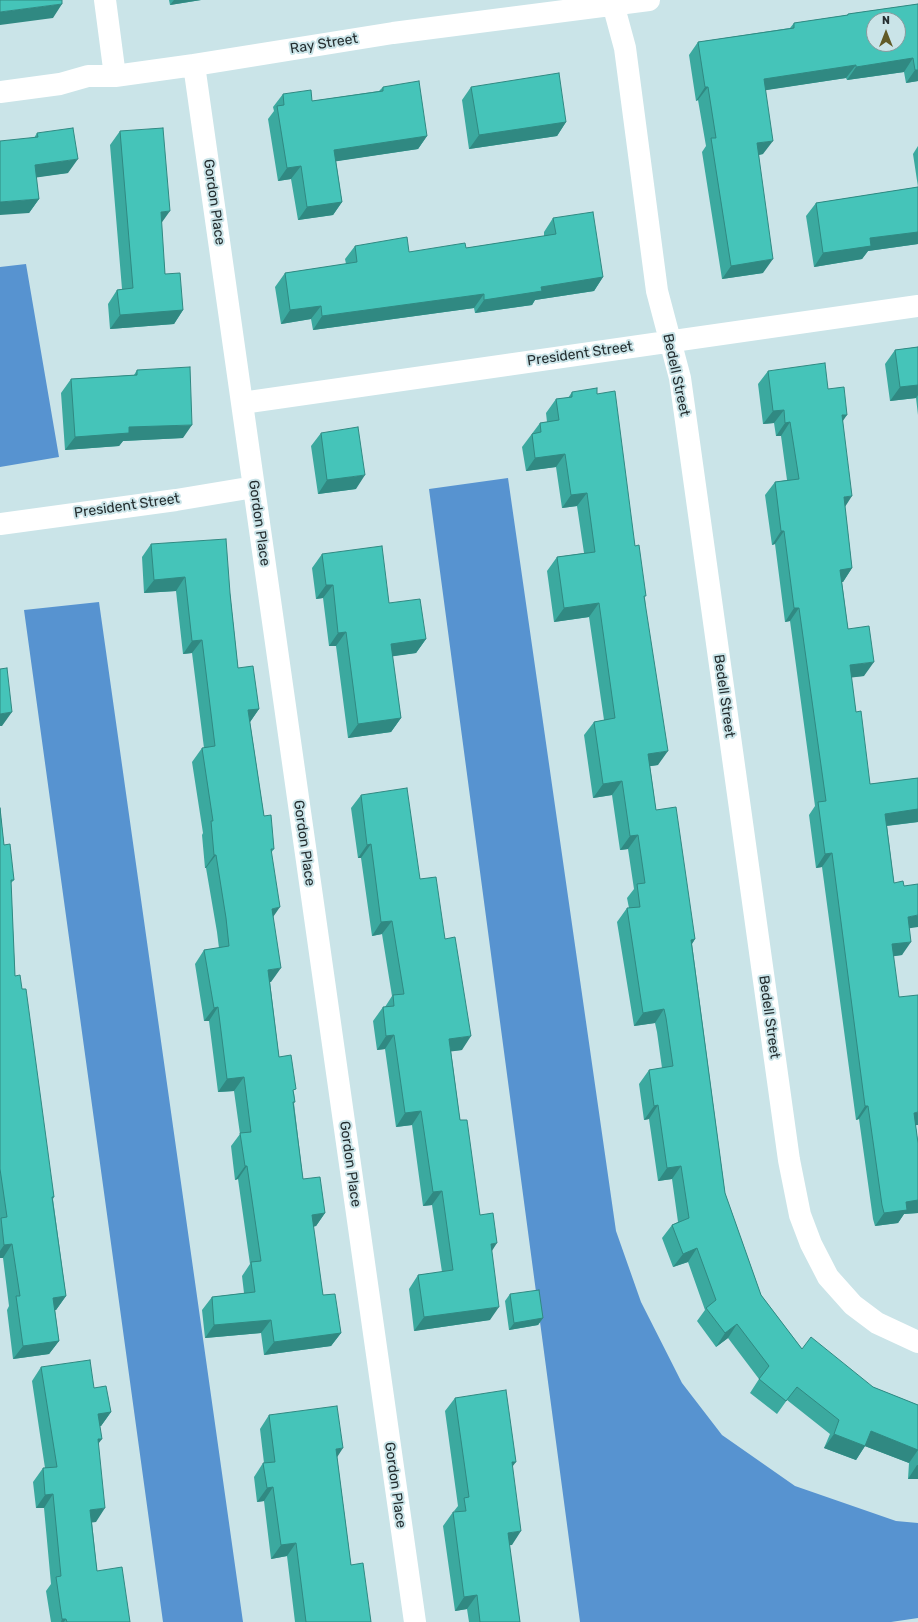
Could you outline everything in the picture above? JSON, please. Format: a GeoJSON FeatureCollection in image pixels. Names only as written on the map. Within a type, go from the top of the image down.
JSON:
{"type":"FeatureCollection","features":[{"type":"Feature","properties":{"kind":"street"},"geometry":{"type":"LineString","coordinates":[[104,0],[115,76]]}},
{"type":"Feature","properties":{"kind":"street","name":"Ray Street"},"geometry":{"type":"LineString","coordinates":[[0,92],[60,84],[88,76],[115,76],[612,2],[650,0]]}},
{"type":"Feature","properties":{"kind":"street","name":"Bedell Street"},"geometry":{"type":"LineString","coordinates":[[612,2],[625,48],[657,291],[680,378],[789,1160],[800,1215],[811,1244],[828,1277],[853,1305],[877,1323],[918,1342]]}},
{"type":"Feature","properties":{"kind":"street","name":"Gordon Place"},"geometry":{"type":"LineString","coordinates":[[194,65],[415,1622]]}},
{"type":"Feature","properties":{"kind":"street","name":"President Street"},"geometry":{"type":"LineString","coordinates":[[242,403],[670,340],[918,306]]}},
{"type":"Feature","properties":{"kind":"street","name":"President Street"},"geometry":{"type":"LineString","coordinates":[[0,524],[176,500],[254,487]]}},
{"type":"Feature","properties":{"kind":"water"},"geometry":{"type":"Polygon","coordinates":[[[26,264],[59,457],[0,467],[0,267],[26,264]]]}},
{"type":"Feature","properties":{"kind":"water"},"geometry":{"type":"Polygon","coordinates":[[[508,478],[616,1231],[641,1302],[682,1383],[722,1435],[795,1486],[896,1521],[918,1523],[918,1618],[891,1622],[580,1622],[429,489],[508,478]]]}},
{"type":"Feature","properties":{"kind":"water"},"geometry":{"type":"Polygon","coordinates":[[[99,602],[243,1622],[163,1622],[24,610],[99,602]]]}},
{"type":"Feature","properties":{"kind":"building"},"geometry":{"type":"Polygon","coordinates":[[[0,0],[62,0],[62,4],[0,12],[0,0]]]}},
{"type":"Feature","properties":{"kind":"building"},"geometry":{"type":"Polygon","coordinates":[[[918,4],[918,70],[915,70],[913,58],[764,79],[773,141],[757,143],[773,259],[731,266],[711,138],[716,138],[708,87],[705,87],[698,42],[794,28],[794,23],[848,14],[918,4]]]}},
{"type":"Feature","properties":{"kind":"building"},"geometry":{"type":"Polygon","coordinates":[[[559,73],[566,122],[479,135],[471,87],[559,73]]]}},
{"type":"Feature","properties":{"kind":"building"},"geometry":{"type":"Polygon","coordinates":[[[419,81],[427,136],[334,150],[342,202],[307,207],[301,166],[287,168],[277,106],[284,105],[283,94],[311,90],[312,101],[383,91],[383,87],[419,81]]]}},
{"type":"Feature","properties":{"kind":"building"},"geometry":{"type":"Polygon","coordinates":[[[73,128],[78,159],[35,165],[39,199],[0,202],[0,141],[38,137],[37,133],[73,128]]]}},
{"type":"Feature","properties":{"kind":"building"},"geometry":{"type":"Polygon","coordinates":[[[163,128],[170,211],[161,212],[165,274],[180,273],[183,310],[120,315],[117,290],[133,288],[120,131],[163,128]]]}},
{"type":"Feature","properties":{"kind":"building"},"geometry":{"type":"Polygon","coordinates":[[[918,187],[918,232],[870,238],[871,246],[823,253],[816,203],[918,187]]]}},
{"type":"Feature","properties":{"kind":"building"},"geometry":{"type":"Polygon","coordinates":[[[593,212],[603,277],[541,287],[542,291],[484,300],[484,294],[322,316],[321,306],[290,310],[285,273],[357,262],[355,246],[407,237],[409,252],[465,243],[466,248],[556,234],[553,218],[593,212]]]}},
{"type":"Feature","properties":{"kind":"building"},"geometry":{"type":"Polygon","coordinates":[[[918,347],[918,385],[900,387],[895,350],[918,347]]]}},
{"type":"Feature","properties":{"kind":"building"},"geometry":{"type":"Polygon","coordinates":[[[825,363],[828,389],[844,387],[847,415],[842,415],[852,496],[844,497],[852,568],[840,570],[848,629],[869,626],[874,662],[850,665],[856,712],[861,711],[870,784],[918,778],[918,809],[885,814],[894,883],[903,881],[904,886],[918,884],[918,915],[908,917],[911,942],[892,944],[899,997],[918,995],[918,1112],[914,1113],[918,1143],[918,1200],[906,1202],[907,1210],[884,1213],[868,1106],[865,1106],[832,853],[825,854],[818,802],[826,801],[799,608],[794,608],[784,531],[781,531],[775,482],[799,479],[790,422],[785,423],[784,410],[773,411],[768,371],[825,363]]]}},
{"type":"Feature","properties":{"kind":"building"},"geometry":{"type":"Polygon","coordinates":[[[190,367],[192,425],[129,427],[129,433],[75,437],[71,379],[137,375],[137,370],[190,367]]]}},
{"type":"Feature","properties":{"kind":"building"},"geometry":{"type":"Polygon","coordinates":[[[597,388],[597,394],[615,391],[635,546],[639,545],[646,596],[644,596],[668,751],[648,754],[656,810],[676,807],[695,939],[691,940],[725,1193],[761,1295],[802,1349],[811,1337],[873,1387],[918,1405],[918,1450],[871,1431],[865,1446],[834,1434],[839,1420],[797,1387],[786,1401],[759,1379],[769,1366],[737,1324],[725,1333],[706,1308],[716,1300],[697,1248],[683,1254],[672,1225],[689,1218],[681,1166],[667,1168],[658,1105],[654,1106],[649,1070],[673,1066],[664,1009],[643,1013],[627,908],[640,907],[637,884],[645,883],[638,835],[630,836],[622,781],[603,784],[594,722],[615,718],[599,603],[564,608],[557,557],[595,552],[587,493],[571,495],[565,454],[535,458],[532,434],[541,432],[540,423],[559,420],[556,399],[572,397],[572,392],[597,388]]]}},
{"type":"Feature","properties":{"kind":"building"},"geometry":{"type":"Polygon","coordinates":[[[358,427],[365,475],[327,480],[321,433],[358,427]]]}},
{"type":"Feature","properties":{"kind":"building"},"geometry":{"type":"Polygon","coordinates":[[[226,539],[238,668],[253,666],[259,709],[248,710],[264,816],[271,815],[274,849],[271,849],[280,907],[272,909],[281,968],[268,970],[279,1057],[291,1055],[296,1089],[293,1090],[295,1102],[293,1102],[303,1179],[320,1177],[325,1213],[312,1215],[323,1295],[335,1294],[341,1333],[274,1342],[271,1320],[214,1325],[212,1297],[255,1292],[251,1262],[261,1261],[247,1166],[245,1166],[240,1133],[251,1132],[244,1077],[227,1079],[218,1007],[214,1008],[204,950],[229,946],[216,855],[214,855],[211,821],[213,821],[202,748],[215,746],[202,640],[192,641],[185,577],[154,580],[151,544],[226,539]]]}},
{"type":"Feature","properties":{"kind":"building"},"geometry":{"type":"Polygon","coordinates":[[[382,546],[389,603],[420,599],[426,639],[391,644],[401,718],[358,724],[346,632],[338,633],[333,585],[326,585],[322,554],[382,546]]]}},
{"type":"Feature","properties":{"kind":"building"},"geometry":{"type":"Polygon","coordinates":[[[7,668],[12,712],[0,714],[0,669],[7,668]]]}},
{"type":"Feature","properties":{"kind":"building"},"geometry":{"type":"Polygon","coordinates":[[[407,788],[420,879],[436,877],[445,939],[455,937],[471,1036],[449,1039],[460,1120],[467,1120],[480,1215],[493,1213],[497,1243],[491,1244],[499,1307],[424,1317],[418,1275],[453,1270],[442,1191],[433,1192],[421,1111],[405,1113],[394,1035],[386,1036],[383,1007],[394,1006],[393,995],[404,994],[392,921],[381,922],[371,844],[367,845],[361,795],[407,788]]]}},
{"type":"Feature","properties":{"kind":"building"},"geometry":{"type":"Polygon","coordinates":[[[0,808],[4,845],[10,844],[14,880],[11,880],[15,976],[20,975],[22,989],[26,989],[66,1296],[53,1298],[59,1341],[23,1346],[16,1296],[20,1296],[12,1244],[4,1245],[1,1218],[7,1217],[0,1169],[0,808]]]}},
{"type":"Feature","properties":{"kind":"building"},"geometry":{"type":"Polygon","coordinates":[[[539,1290],[543,1318],[514,1323],[510,1294],[539,1290]]]}},
{"type":"Feature","properties":{"kind":"building"},"geometry":{"type":"Polygon","coordinates":[[[90,1360],[94,1388],[106,1386],[111,1412],[98,1414],[102,1439],[98,1439],[105,1508],[90,1510],[97,1571],[122,1567],[130,1622],[67,1622],[66,1619],[62,1619],[56,1577],[61,1576],[53,1494],[45,1495],[43,1468],[57,1467],[41,1367],[90,1360]]]}},
{"type":"Feature","properties":{"kind":"building"},"geometry":{"type":"Polygon","coordinates":[[[506,1390],[516,1462],[512,1462],[521,1531],[508,1533],[520,1622],[480,1622],[477,1595],[464,1597],[453,1512],[466,1511],[464,1498],[469,1497],[455,1398],[506,1390]]]}},
{"type":"Feature","properties":{"kind":"building"},"geometry":{"type":"Polygon","coordinates":[[[337,1406],[343,1448],[336,1449],[351,1565],[363,1563],[371,1622],[306,1622],[296,1543],[281,1545],[273,1487],[267,1488],[263,1463],[275,1462],[269,1415],[337,1406]]]}}]}
